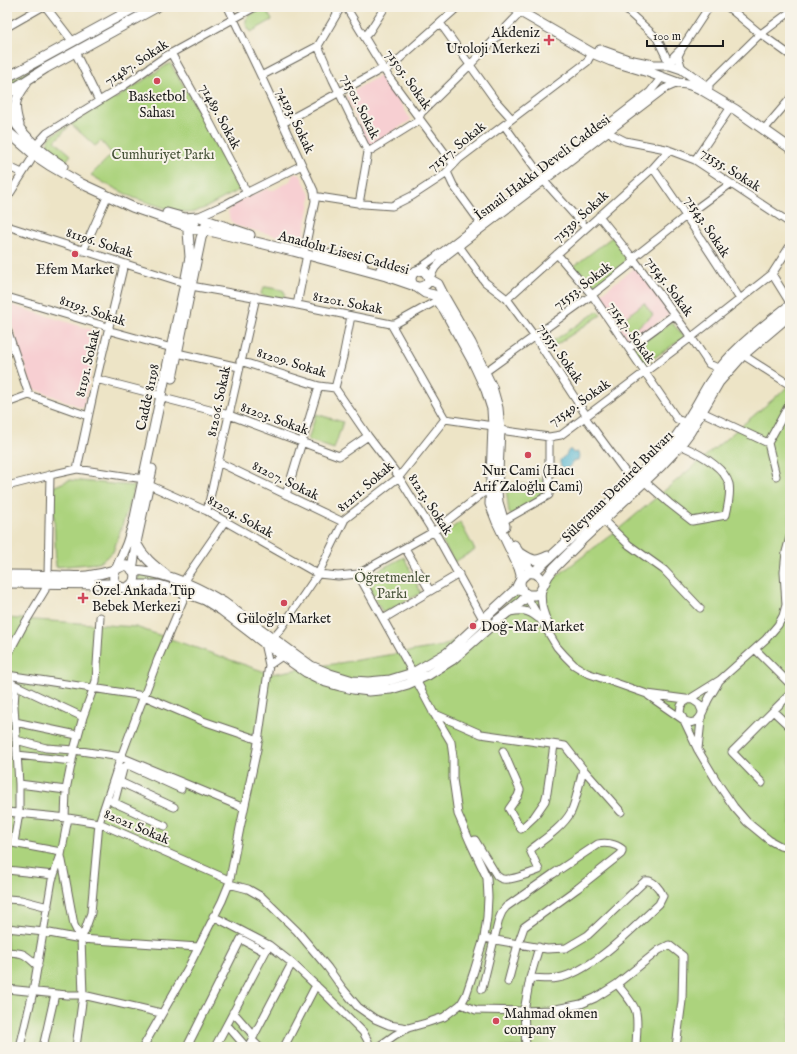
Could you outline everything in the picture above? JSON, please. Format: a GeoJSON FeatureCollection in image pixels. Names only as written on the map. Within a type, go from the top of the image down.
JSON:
{"type":"FeatureCollection","features":[{"type":"Feature","properties":{"kind":"main road"},"geometry":{"type":"LineString","coordinates":[[7,77],[136,7]]}},
{"type":"Feature","properties":{"kind":"main road"},"geometry":{"type":"LineString","coordinates":[[7,95],[46,68],[157,7]]}},
{"type":"Feature","properties":{"kind":"main road"},"geometry":{"type":"LineString","coordinates":[[512,7],[522,10],[590,46],[620,58],[653,65],[670,65],[682,69],[790,141]]}},
{"type":"Feature","properties":{"kind":"main road"},"geometry":{"type":"LineString","coordinates":[[522,10],[592,53],[678,83],[696,87],[731,107],[790,148]]}},
{"type":"Feature","properties":{"kind":"main road"},"geometry":{"type":"LineString","coordinates":[[662,77],[670,65]]}},
{"type":"Feature","properties":{"kind":"main road"},"geometry":{"type":"LineString","coordinates":[[678,83],[682,69]]}},
{"type":"Feature","properties":{"kind":"main road"},"geometry":{"type":"LineString","coordinates":[[22,136],[15,103],[21,91],[31,78]]}},
{"type":"Feature","properties":{"kind":"main road"},"geometry":{"type":"LineString","coordinates":[[7,110],[22,136],[49,165],[70,177],[108,197],[190,228],[197,217]]}},
{"type":"Feature","properties":{"kind":"main road"},"geometry":{"type":"LineString","coordinates":[[7,131],[22,136]]}},
{"type":"Feature","properties":{"kind":"main road"},"geometry":{"type":"LineString","coordinates":[[35,150],[104,190],[125,199],[169,214],[185,218],[197,217]]}},
{"type":"Feature","properties":{"kind":"main road","name":"Anadolu Lisesi Caddesi"},"geometry":{"type":"LineString","coordinates":[[197,217],[218,225],[386,276],[415,286],[425,293],[434,295],[480,375],[492,409],[496,428]]}},
{"type":"Feature","properties":{"kind":"main road","name":"Cadde 81198"},"geometry":{"type":"LineString","coordinates":[[132,570],[146,482],[188,284],[201,238],[208,220]]}},
{"type":"Feature","properties":{"kind":"main road","name":"Anadolu Lisesi Caddesi"},"geometry":{"type":"LineString","coordinates":[[190,228],[306,251],[398,273],[410,274],[416,271]]}},
{"type":"Feature","properties":{"kind":"main road","name":"Cadde 81198"},"geometry":{"type":"LineString","coordinates":[[188,284],[190,257],[188,232],[190,228]]}},
{"type":"Feature","properties":{"kind":"main road"},"geometry":{"type":"LineString","coordinates":[[421,270],[428,276],[428,279],[427,284],[420,287],[415,286],[411,278],[413,273],[421,270]]}},
{"type":"Feature","properties":{"kind":"main road","name":"Anadolu Lisesi Caddesi"},"geometry":{"type":"LineString","coordinates":[[428,279],[438,284],[471,343],[492,387],[498,408],[494,491],[490,504],[519,568],[521,580]]}},
{"type":"Feature","properties":{"kind":"main road","name":"Süleyman Demirel Bulvarı"},"geometry":{"type":"LineString","coordinates":[[534,573],[667,449],[678,436],[710,381],[728,359],[790,304]]}},
{"type":"Feature","properties":{"kind":"main road","name":"Süleyman Demirel Bulvarı"},"geometry":{"type":"LineString","coordinates":[[543,586],[554,568],[661,466],[680,445],[690,432],[719,382],[743,355],[790,315]]}},
{"type":"Feature","properties":{"kind":"main road","name":"Cadde 81198"},"geometry":{"type":"LineString","coordinates":[[116,570],[127,544],[146,482]]}},
{"type":"Feature","properties":{"kind":"main road","name":"Anadolu Lisesi Caddesi"},"geometry":{"type":"LineString","coordinates":[[494,491],[503,521],[517,551],[534,573]]}},
{"type":"Feature","properties":{"kind":"main road"},"geometry":{"type":"LineString","coordinates":[[136,543],[146,559],[168,577]]}},
{"type":"Feature","properties":{"kind":"main road"},"geometry":{"type":"LineString","coordinates":[[517,551],[533,560],[541,559],[557,551]]}},
{"type":"Feature","properties":{"kind":"main road"},"geometry":{"type":"LineString","coordinates":[[116,584],[113,579],[113,575],[116,570],[121,566],[127,566],[134,572],[135,579],[131,585]]}},
{"type":"Feature","properties":{"kind":"main road"},"geometry":{"type":"LineString","coordinates":[[7,583],[87,576],[116,570]]}},
{"type":"Feature","properties":{"kind":"main road"},"geometry":{"type":"LineString","coordinates":[[7,575],[47,580],[116,584],[122,587],[128,587],[131,585],[159,585],[186,592],[205,600],[268,641],[310,666],[353,681],[368,682],[414,677],[428,674],[452,660],[528,595],[536,594],[543,586],[540,576],[534,573],[524,575],[516,589],[447,653],[414,677],[391,689],[369,690],[340,686],[326,682],[306,672],[282,656],[268,641],[223,602],[207,593],[168,577],[143,570],[132,570]]}},
{"type":"Feature","properties":{"kind":"main road"},"geometry":{"type":"LineString","coordinates":[[521,580],[521,588],[528,595]]}},
{"type":"Feature","properties":{"kind":"street"},"geometry":{"type":"LineString","coordinates":[[7,27],[42,7]]}},
{"type":"Feature","properties":{"kind":"street"},"geometry":{"type":"LineString","coordinates":[[46,7],[73,42]]}},
{"type":"Feature","properties":{"kind":"street","name":"74193. Sokak"},"geometry":{"type":"LineString","coordinates":[[228,7],[262,76],[316,197]]}},
{"type":"Feature","properties":{"kind":"street","name":"71487. Sokak"},"geometry":{"type":"LineString","coordinates":[[7,198],[35,150],[48,133],[172,53],[255,7]]}},
{"type":"Feature","properties":{"kind":"street"},"geometry":{"type":"LineString","coordinates":[[262,76],[318,46],[341,7]]}},
{"type":"Feature","properties":{"kind":"street","name":"71505. Sokak"},"geometry":{"type":"LineString","coordinates":[[346,7],[384,70],[453,164]]}},
{"type":"Feature","properties":{"kind":"street"},"geometry":{"type":"LineString","coordinates":[[364,36],[369,32],[385,7]]}},
{"type":"Feature","properties":{"kind":"street"},"geometry":{"type":"LineString","coordinates":[[283,123],[380,70],[388,69],[458,7]]}},
{"type":"Feature","properties":{"kind":"street"},"geometry":{"type":"LineString","coordinates":[[623,7],[657,38],[670,65]]}},
{"type":"Feature","properties":{"kind":"street"},"geometry":{"type":"LineString","coordinates":[[682,69],[678,56],[710,7]]}},
{"type":"Feature","properties":{"kind":"street"},"geometry":{"type":"LineString","coordinates":[[728,7],[790,55]]}},
{"type":"Feature","properties":{"kind":"street"},"geometry":{"type":"LineString","coordinates":[[368,152],[418,120],[421,113],[470,65],[522,10]]}},
{"type":"Feature","properties":{"kind":"street"},"geometry":{"type":"LineString","coordinates":[[709,88],[709,84],[761,34],[790,12]]}},
{"type":"Feature","properties":{"kind":"street"},"geometry":{"type":"LineString","coordinates":[[440,23],[495,100],[512,119]]}},
{"type":"Feature","properties":{"kind":"street","name":"71501. Sokak"},"geometry":{"type":"LineString","coordinates":[[318,46],[368,152],[359,204]]}},
{"type":"Feature","properties":{"kind":"street"},"geometry":{"type":"LineString","coordinates":[[670,65],[674,56],[682,48]]}},
{"type":"Feature","properties":{"kind":"street"},"geometry":{"type":"LineString","coordinates":[[75,52],[99,101]]}},
{"type":"Feature","properties":{"kind":"street","name":"71489. Sokak"},"geometry":{"type":"LineString","coordinates":[[172,53],[208,117],[247,193]]}},
{"type":"Feature","properties":{"kind":"street","name":"71517. Sokak"},"geometry":{"type":"LineString","coordinates":[[316,197],[359,204],[392,206],[412,196],[447,172],[453,164],[587,62],[592,53]]}},
{"type":"Feature","properties":{"kind":"street","name":"İsmail Hakkı Develi Caddesi"},"geometry":{"type":"LineString","coordinates":[[428,279],[440,261],[650,92],[662,77]]}},
{"type":"Feature","properties":{"kind":"street","name":"İsmail Hakkı Develi Caddesi"},"geometry":{"type":"LineString","coordinates":[[416,271],[480,222],[610,132],[664,89],[678,83]]}},
{"type":"Feature","properties":{"kind":"street"},"geometry":{"type":"LineString","coordinates":[[767,126],[790,99]]}},
{"type":"Feature","properties":{"kind":"street"},"geometry":{"type":"LineString","coordinates":[[696,160],[731,107]]}},
{"type":"Feature","properties":{"kind":"street"},"geometry":{"type":"LineString","coordinates":[[504,126],[542,178],[586,228]]}},
{"type":"Feature","properties":{"kind":"street","name":"71535. Sokak"},"geometry":{"type":"LineString","coordinates":[[610,132],[613,136],[625,141],[668,150],[696,160],[790,224]]}},
{"type":"Feature","properties":{"kind":"street","name":"71539. Sokak"},"geometry":{"type":"LineString","coordinates":[[507,299],[653,168],[668,150]]}},
{"type":"Feature","properties":{"kind":"street"},"geometry":{"type":"LineString","coordinates":[[197,217],[226,204],[302,165]]}},
{"type":"Feature","properties":{"kind":"street"},"geometry":{"type":"LineString","coordinates":[[7,166],[22,174]]}},
{"type":"Feature","properties":{"kind":"street","name":"71543. Sokak"},"geometry":{"type":"LineString","coordinates":[[653,168],[740,299]]}},
{"type":"Feature","properties":{"kind":"street"},"geometry":{"type":"LineString","coordinates":[[447,172],[453,185],[480,222]]}},
{"type":"Feature","properties":{"kind":"street","name":"71553. Sokak"},"geometry":{"type":"LineString","coordinates":[[485,372],[592,295],[686,216],[730,184]]}},
{"type":"Feature","properties":{"kind":"street"},"geometry":{"type":"LineString","coordinates":[[83,251],[108,197]]}},
{"type":"Feature","properties":{"kind":"street"},"geometry":{"type":"LineString","coordinates":[[297,305],[316,197]]}},
{"type":"Feature","properties":{"kind":"street"},"geometry":{"type":"LineString","coordinates":[[208,220],[226,204]]}},
{"type":"Feature","properties":{"kind":"street","name":"71545. Sokak"},"geometry":{"type":"LineString","coordinates":[[599,216],[634,259],[709,364],[720,369]]}},
{"type":"Feature","properties":{"kind":"street","name":"81196. Sokak"},"geometry":{"type":"LineString","coordinates":[[7,226],[188,284]]}},
{"type":"Feature","properties":{"kind":"street","name":"71555. Sokak"},"geometry":{"type":"LineString","coordinates":[[460,246],[485,282],[507,299],[535,336],[586,415],[587,420],[632,481]]}},
{"type":"Feature","properties":{"kind":"street","name":"71549. Sokak"},"geometry":{"type":"LineString","coordinates":[[496,428],[549,438],[561,435],[772,274],[790,246]]}},
{"type":"Feature","properties":{"kind":"street","name":"71547. Sokak"},"geometry":{"type":"LineString","coordinates":[[557,254],[592,295],[676,419],[686,423]]}},
{"type":"Feature","properties":{"kind":"street","name":"81191. Sokak"},"geometry":{"type":"LineString","coordinates":[[76,469],[108,327],[124,264]]}},
{"type":"Feature","properties":{"kind":"street"},"geometry":{"type":"LineString","coordinates":[[772,274],[790,304]]}},
{"type":"Feature","properties":{"kind":"street","name":"81201. Sokak"},"geometry":{"type":"LineString","coordinates":[[188,284],[391,324],[445,419]]}},
{"type":"Feature","properties":{"kind":"street","name":"81193. Sokak"},"geometry":{"type":"LineString","coordinates":[[7,297],[108,327],[111,331],[175,351],[240,364]]}},
{"type":"Feature","properties":{"kind":"street","name":"81206. Sokak"},"geometry":{"type":"LineString","coordinates":[[207,511],[256,297]]}},
{"type":"Feature","properties":{"kind":"street"},"geometry":{"type":"LineString","coordinates":[[391,324],[395,324],[438,300]]}},
{"type":"Feature","properties":{"kind":"street"},"geometry":{"type":"LineString","coordinates":[[629,348],[674,315]]}},
{"type":"Feature","properties":{"kind":"street"},"geometry":{"type":"LineString","coordinates":[[335,388],[352,316]]}},
{"type":"Feature","properties":{"kind":"street"},"geometry":{"type":"LineString","coordinates":[[7,329],[29,395]]}},
{"type":"Feature","properties":{"kind":"street"},"geometry":{"type":"LineString","coordinates":[[743,355],[790,385]]}},
{"type":"Feature","properties":{"kind":"street","name":"81209. Sokak"},"geometry":{"type":"LineString","coordinates":[[240,364],[319,386],[335,388]]}},
{"type":"Feature","properties":{"kind":"street","name":"81203. Sokak"},"geometry":{"type":"LineString","coordinates":[[96,379],[229,415],[339,456],[368,436]]}},
{"type":"Feature","properties":{"kind":"street"},"geometry":{"type":"LineString","coordinates":[[286,495],[319,386]]}},
{"type":"Feature","properties":{"kind":"street","name":"81213. Sokak"},"geometry":{"type":"LineString","coordinates":[[335,388],[368,436],[399,477],[437,536],[483,619]]}},
{"type":"Feature","properties":{"kind":"street"},"geometry":{"type":"LineString","coordinates":[[7,403],[29,395],[88,416]]}},
{"type":"Feature","properties":{"kind":"street"},"geometry":{"type":"LineString","coordinates":[[776,476],[768,443],[790,403]]}},
{"type":"Feature","properties":{"kind":"street"},"geometry":{"type":"LineString","coordinates":[[702,412],[768,443]]}},
{"type":"Feature","properties":{"kind":"street"},"geometry":{"type":"LineString","coordinates":[[445,419],[496,428]]}},
{"type":"Feature","properties":{"kind":"street","name":"81211. Sokak"},"geometry":{"type":"LineString","coordinates":[[268,641],[282,627],[318,574],[345,519],[399,477],[445,419]]}},
{"type":"Feature","properties":{"kind":"street"},"geometry":{"type":"LineString","coordinates":[[503,521],[549,494],[549,438]]}},
{"type":"Feature","properties":{"kind":"street"},"geometry":{"type":"LineString","coordinates":[[644,481],[692,521],[726,515],[729,503],[729,485],[727,479],[716,466],[695,452],[680,445]]}},
{"type":"Feature","properties":{"kind":"street","name":"81207. Sokak"},"geometry":{"type":"LineString","coordinates":[[218,462],[343,522]]}},
{"type":"Feature","properties":{"kind":"street"},"geometry":{"type":"LineString","coordinates":[[7,486],[76,469]]}},
{"type":"Feature","properties":{"kind":"street","name":"81204. Sokak"},"geometry":{"type":"LineString","coordinates":[[76,469],[146,482],[207,511],[318,574]]}},
{"type":"Feature","properties":{"kind":"street"},"geometry":{"type":"LineString","coordinates":[[8,653],[45,590],[47,580],[50,475]]}},
{"type":"Feature","properties":{"kind":"street"},"geometry":{"type":"LineString","coordinates":[[318,574],[338,576],[358,574],[433,532],[483,493],[494,491]]}},
{"type":"Feature","properties":{"kind":"street"},"geometry":{"type":"LineString","coordinates":[[603,520],[629,545],[664,570],[700,608]]}},
{"type":"Feature","properties":{"kind":"street"},"geometry":{"type":"LineString","coordinates":[[183,582],[225,521]]}},
{"type":"Feature","properties":{"kind":"street"},"geometry":{"type":"LineString","coordinates":[[790,537],[786,552],[784,572],[786,605],[783,616],[778,625],[766,639],[720,680],[686,701],[681,706],[680,712],[698,750],[734,807],[747,822],[769,840],[780,846],[790,848]]}},
{"type":"Feature","properties":{"kind":"street"},"geometry":{"type":"LineString","coordinates":[[405,548],[430,591]]}},
{"type":"Feature","properties":{"kind":"street"},"geometry":{"type":"LineString","coordinates":[[358,574],[433,712],[451,742],[453,779],[458,814],[487,878],[488,898],[484,938],[466,995],[461,1004],[444,1017],[426,1024],[408,1028],[378,1047]]}},
{"type":"Feature","properties":{"kind":"street"},"geometry":{"type":"LineString","coordinates":[[383,619],[459,574]]}},
{"type":"Feature","properties":{"kind":"street"},"geometry":{"type":"LineString","coordinates":[[543,586],[541,597],[545,618],[548,624],[545,628]]}},
{"type":"Feature","properties":{"kind":"street"},"geometry":{"type":"LineString","coordinates":[[81,939],[91,913],[99,823],[120,757],[186,592]]}},
{"type":"Feature","properties":{"kind":"street"},"geometry":{"type":"LineString","coordinates":[[528,595],[530,602],[556,646],[574,665],[587,673],[647,694],[693,700],[699,704],[702,714],[698,750]]}},
{"type":"Feature","properties":{"kind":"street"},"geometry":{"type":"LineString","coordinates":[[508,612],[521,610],[532,613],[541,620]]}},
{"type":"Feature","properties":{"kind":"street"},"geometry":{"type":"LineString","coordinates":[[20,1047],[38,966],[52,880],[61,854],[66,818],[66,790],[77,735],[96,681],[100,617]]}},
{"type":"Feature","properties":{"kind":"street"},"geometry":{"type":"LineString","coordinates":[[142,1047],[188,968],[222,901],[229,882],[259,740],[269,665],[268,641]]}},
{"type":"Feature","properties":{"kind":"street"},"geometry":{"type":"LineString","coordinates":[[755,649],[790,684]]}},
{"type":"Feature","properties":{"kind":"street"},"geometry":{"type":"LineString","coordinates":[[269,665],[282,656]]}},
{"type":"Feature","properties":{"kind":"street"},"geometry":{"type":"LineString","coordinates":[[7,676],[144,696],[204,721],[259,740]]}},
{"type":"Feature","properties":{"kind":"street"},"geometry":{"type":"LineString","coordinates":[[7,676],[15,691],[15,722],[19,784],[19,813],[10,842],[61,854]]}},
{"type":"Feature","properties":{"kind":"street"},"geometry":{"type":"LineString","coordinates":[[647,694],[688,722],[695,722],[702,714],[708,699],[720,680]]}},
{"type":"Feature","properties":{"kind":"street"},"geometry":{"type":"LineString","coordinates":[[12,684],[83,717]]}},
{"type":"Feature","properties":{"kind":"street"},"geometry":{"type":"LineString","coordinates":[[762,783],[732,752],[790,694]]}},
{"type":"Feature","properties":{"kind":"street"},"geometry":{"type":"LineString","coordinates":[[773,711],[790,727]]}},
{"type":"Feature","properties":{"kind":"street"},"geometry":{"type":"LineString","coordinates":[[433,712],[481,734],[565,746],[582,769],[620,812]]}},
{"type":"Feature","properties":{"kind":"street"},"geometry":{"type":"LineString","coordinates":[[15,722],[77,735]]}},
{"type":"Feature","properties":{"kind":"street"},"geometry":{"type":"LineString","coordinates":[[16,740],[46,748],[74,750],[120,757],[244,808]]}},
{"type":"Feature","properties":{"kind":"street"},"geometry":{"type":"LineString","coordinates":[[503,750],[520,790],[518,796],[508,809],[521,829],[534,817],[545,801],[554,745]]}},
{"type":"Feature","properties":{"kind":"street"},"geometry":{"type":"LineString","coordinates":[[17,755],[72,761]]}},
{"type":"Feature","properties":{"kind":"street"},"geometry":{"type":"LineString","coordinates":[[114,803],[123,769],[125,766],[129,765],[181,789]]}},
{"type":"Feature","properties":{"kind":"street"},"geometry":{"type":"LineString","coordinates":[[470,842],[475,840],[497,876],[504,880],[539,870],[530,850],[561,824],[571,812],[582,769]]}},
{"type":"Feature","properties":{"kind":"street"},"geometry":{"type":"LineString","coordinates":[[120,782],[174,807]]}},
{"type":"Feature","properties":{"kind":"street"},"geometry":{"type":"LineString","coordinates":[[19,784],[66,790]]}},
{"type":"Feature","properties":{"kind":"street"},"geometry":{"type":"LineString","coordinates":[[107,799],[165,826]]}},
{"type":"Feature","properties":{"kind":"street","name":"82021 Sokak"},"geometry":{"type":"LineString","coordinates":[[7,812],[99,823],[229,882],[248,889],[262,897],[297,930],[358,1007],[375,1019],[390,1025],[408,1028]]}},
{"type":"Feature","properties":{"kind":"street"},"geometry":{"type":"LineString","coordinates":[[482,989],[499,919],[506,907],[598,844],[604,842],[617,845],[622,849],[621,854],[605,867],[524,927],[508,982]]}},
{"type":"Feature","properties":{"kind":"street"},"geometry":{"type":"LineString","coordinates":[[61,854],[74,925],[81,939],[83,995],[76,1047]]}},
{"type":"Feature","properties":{"kind":"street"},"geometry":{"type":"LineString","coordinates":[[7,870],[54,875]]}},
{"type":"Feature","properties":{"kind":"street"},"geometry":{"type":"LineString","coordinates":[[484,938],[539,948],[566,948],[588,935],[645,881],[652,881],[661,892],[663,896],[659,904],[615,945],[584,968],[570,975],[557,979],[530,978]]}},
{"type":"Feature","properties":{"kind":"street"},"geometry":{"type":"LineString","coordinates":[[7,900],[21,900],[48,907]]}},
{"type":"Feature","properties":{"kind":"street"},"geometry":{"type":"LineString","coordinates":[[214,916],[269,945],[292,963],[363,1032],[368,1041],[368,1047]]}},
{"type":"Feature","properties":{"kind":"street"},"geometry":{"type":"LineString","coordinates":[[7,928],[44,932],[81,939],[198,947]]}},
{"type":"Feature","properties":{"kind":"street"},"geometry":{"type":"LineString","coordinates":[[187,1047],[241,939],[265,952]]}},
{"type":"Feature","properties":{"kind":"street"},"geometry":{"type":"LineString","coordinates":[[215,1047],[269,945]]}},
{"type":"Feature","properties":{"kind":"street"},"geometry":{"type":"LineString","coordinates":[[461,1004],[476,1010],[524,1011],[552,1010],[581,1004],[595,998],[617,984],[648,958],[669,945],[683,956],[682,1001],[676,1047]]}},
{"type":"Feature","properties":{"kind":"street"},"geometry":{"type":"LineString","coordinates":[[526,1047],[524,1011],[530,978],[539,948]]}},
{"type":"Feature","properties":{"kind":"street"},"geometry":{"type":"LineString","coordinates":[[7,952],[21,953],[27,956],[38,966]]}},
{"type":"Feature","properties":{"kind":"street"},"geometry":{"type":"LineString","coordinates":[[227,1025],[247,1047],[292,963]]}},
{"type":"Feature","properties":{"kind":"street"},"geometry":{"type":"LineString","coordinates":[[617,984],[630,1001],[635,1011],[636,1047]]}},
{"type":"Feature","properties":{"kind":"street"},"geometry":{"type":"LineString","coordinates":[[284,1047],[316,985]]}},
{"type":"Feature","properties":{"kind":"street"},"geometry":{"type":"LineString","coordinates":[[7,989],[55,994],[83,995],[161,1013]]}},
{"type":"Feature","properties":{"kind":"street"},"geometry":{"type":"LineString","coordinates":[[43,1047],[55,994]]}},
{"type":"Feature","properties":{"kind":"street"},"geometry":{"type":"LineString","coordinates":[[233,1012],[259,1047]]}},
{"type":"Feature","properties":{"kind":"shaded area"},"geometry":{"type":"Polygon","coordinates":[[[379,76],[385,78],[411,120],[368,147],[346,95],[379,76]]]}},
{"type":"Feature","properties":{"kind":"shaded area"},"geometry":{"type":"Polygon","coordinates":[[[294,173],[300,174],[311,196],[303,242],[236,226],[230,220],[228,212],[231,206],[236,202],[266,189],[274,190],[290,181],[294,173]]]}},
{"type":"Feature","properties":{"kind":"shaded area"},"geometry":{"type":"Polygon","coordinates":[[[636,267],[670,314],[630,343],[596,297],[636,267]]]}},
{"type":"Feature","properties":{"kind":"shaded area"},"geometry":{"type":"Polygon","coordinates":[[[7,304],[100,332],[83,408],[32,388],[7,309],[7,304]]]}},
{"type":"Feature","properties":{"kind":"green space"},"geometry":{"type":"Polygon","coordinates":[[[145,7],[149,7],[11,87],[8,81],[145,7]]]}},
{"type":"Feature","properties":{"kind":"green space"},"geometry":{"type":"Polygon","coordinates":[[[262,8],[266,10],[272,20],[251,32],[246,25],[246,19],[262,8]]]}},
{"type":"Feature","properties":{"kind":"green space","name":"Cumhuriyet Parkı"},"geometry":{"type":"Polygon","coordinates":[[[170,63],[190,96],[237,187],[239,186],[241,189],[205,208],[189,213],[168,209],[134,198],[91,175],[112,154],[101,141],[95,146],[71,124],[55,141],[71,155],[65,162],[46,146],[51,136],[113,98],[115,99],[170,63]]]}},
{"type":"Feature","properties":{"kind":"green space"},"geometry":{"type":"Polygon","coordinates":[[[612,237],[629,259],[629,262],[591,291],[573,267],[612,237]]]}},
{"type":"Feature","properties":{"kind":"green space"},"geometry":{"type":"Polygon","coordinates":[[[264,287],[284,291],[285,295],[283,299],[262,296],[261,293],[264,287]]]}},
{"type":"Feature","properties":{"kind":"green space"},"geometry":{"type":"Polygon","coordinates":[[[644,303],[653,315],[631,332],[622,320],[644,303]]]}},
{"type":"Feature","properties":{"kind":"green space"},"geometry":{"type":"Polygon","coordinates":[[[598,311],[601,315],[550,349],[547,345],[598,311]]]}},
{"type":"Feature","properties":{"kind":"green space"},"geometry":{"type":"Polygon","coordinates":[[[671,322],[685,337],[645,364],[634,348],[671,322]]]}},
{"type":"Feature","properties":{"kind":"green space"},"geometry":{"type":"Polygon","coordinates":[[[790,385],[790,1047],[7,1047],[7,618],[136,627],[271,674],[305,668],[221,607],[136,581],[138,574],[161,579],[207,595],[309,668],[443,646],[484,624],[520,590],[523,596],[519,605],[620,528],[790,385]]]}},
{"type":"Feature","properties":{"kind":"green space"},"geometry":{"type":"Polygon","coordinates":[[[316,414],[343,422],[334,449],[308,440],[316,414]]]}},
{"type":"Feature","properties":{"kind":"green space"},"geometry":{"type":"Polygon","coordinates":[[[536,479],[541,479],[544,483],[540,498],[511,515],[509,513],[506,488],[507,485],[516,483],[532,485],[536,479]]]}},
{"type":"Feature","properties":{"kind":"green space"},"geometry":{"type":"Polygon","coordinates":[[[69,480],[135,486],[113,552],[99,563],[56,567],[53,487],[69,480]]]}},
{"type":"Feature","properties":{"kind":"green space"},"geometry":{"type":"Polygon","coordinates":[[[460,522],[475,550],[454,562],[440,537],[460,522]]]}},
{"type":"Feature","properties":{"kind":"green space","name":"Öğretmenler Parkı"},"geometry":{"type":"Polygon","coordinates":[[[404,557],[421,593],[383,613],[363,578],[404,557]]]}},
{"type":"Feature","properties":{"kind":"water"},"geometry":{"type":"Polygon","coordinates":[[[569,450],[573,453],[577,452],[579,456],[578,460],[573,461],[570,466],[565,468],[561,466],[560,460],[569,450]]]}},
{"type":"Feature","properties":{"kind":"place","name":"Akdeniz Uroloji Merkezi"},"geometry":{"type":"Point","coordinates":[549,40]}},
{"type":"Feature","properties":{"kind":"place","name":"Basketbol Sahası"},"geometry":{"type":"Point","coordinates":[157,81]}},
{"type":"Feature","properties":{"kind":"place","name":"Efem Market"},"geometry":{"type":"Point","coordinates":[75,254]}},
{"type":"Feature","properties":{"kind":"place","name":"Nur Cami (Hacı Arif Zaloğlu Cami)"},"geometry":{"type":"Point","coordinates":[528,455]}},
{"type":"Feature","properties":{"kind":"place","name":"Özel Ankada Tüp Bebek Merkezi"},"geometry":{"type":"Point","coordinates":[83,598]}},
{"type":"Feature","properties":{"kind":"place","name":"Güloğlu Market"},"geometry":{"type":"Point","coordinates":[284,603]}},
{"type":"Feature","properties":{"kind":"place","name":"Doğ-Mar Market"},"geometry":{"type":"Point","coordinates":[473,626]}},
{"type":"Feature","properties":{"kind":"place","name":"Mahmad okmen company"},"geometry":{"type":"Point","coordinates":[496,1021]}}]}
